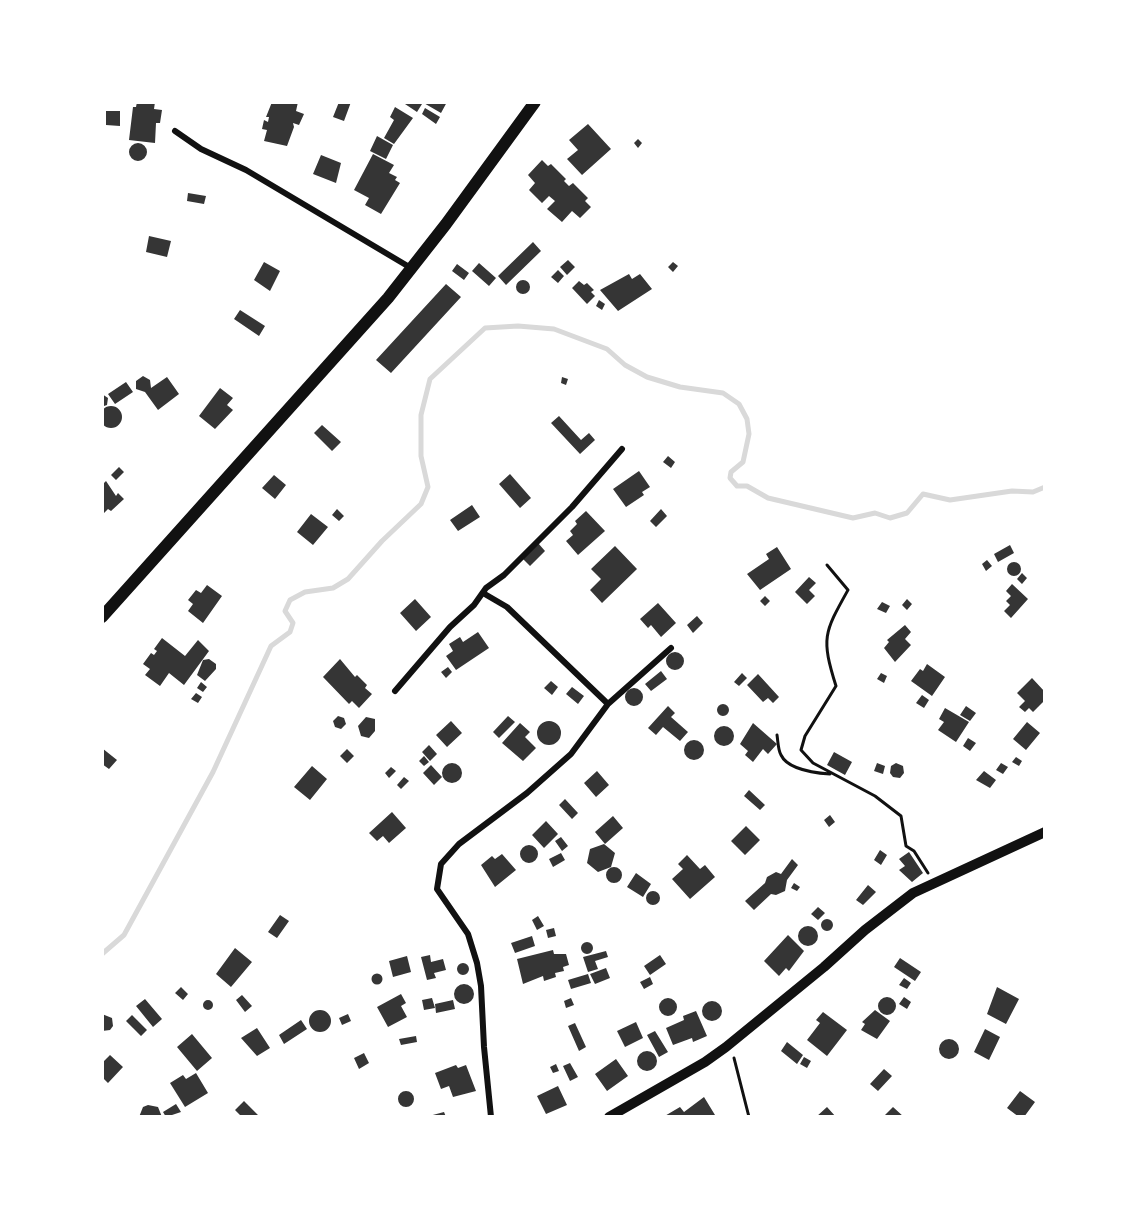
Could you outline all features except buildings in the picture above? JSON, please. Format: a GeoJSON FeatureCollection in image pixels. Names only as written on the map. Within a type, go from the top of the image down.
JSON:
{"type":"FeatureCollection","features":[{"type":"Feature","properties":{"kind":"main road"},"geometry":{"type":"LineString","coordinates":[[102,617],[306,391],[411,269],[535,102]]}},
{"type":"Feature","properties":{"kind":"street"},"geometry":{"type":"LineString","coordinates":[[175,131],[201,148],[246,170],[411,269]]}},
{"type":"Feature","properties":{"kind":"street"},"geometry":{"type":"LineString","coordinates":[[396,691],[483,593],[572,507],[622,449]]}},
{"type":"Feature","properties":{"kind":"street"},"geometry":{"type":"LineString","coordinates":[[483,593],[507,607],[608,704]]}},
{"type":"Feature","properties":{"kind":"street"},"geometry":{"type":"LineString","coordinates":[[492,1117],[477,963],[468,934],[437,889],[437,877],[441,864],[459,844],[527,793],[571,754],[608,704],[671,648]]}},
{"type":"Feature","properties":{"kind":"street"},"geometry":{"type":"LineString","coordinates":[[609,1117],[705,1062],[731,1043],[824,967],[886,912],[913,893],[1045,832]]}},
{"type":"Feature","properties":{"kind":"path"},"geometry":{"type":"LineString","coordinates":[[827,565],[848,590],[828,626],[826,654],[836,686],[805,736],[801,750],[813,762],[875,796],[901,816],[906,846],[914,851],[934,882]]}},
{"type":"Feature","properties":{"kind":"path"},"geometry":{"type":"LineString","coordinates":[[777,735],[781,756],[789,764],[813,773],[832,774]]}},
{"type":"Feature","properties":{"kind":"path"},"geometry":{"type":"LineString","coordinates":[[731,1043],[749,1117]]}},
{"type":"Feature","properties":{"kind":"waterway"},"geometry":{"type":"LineString","coordinates":[[102,954],[124,935],[213,772],[271,646],[290,632],[293,623],[285,611],[290,600],[305,592],[333,588],[348,579],[382,541],[421,504],[428,487],[421,456],[421,415],[430,379],[485,328],[518,326],[554,329],[607,349],[625,365],[647,377],[680,387],[723,393],[739,404],[747,419],[749,434],[743,462],[731,472],[730,478],[737,486],[747,486],[768,498],[853,518],[875,513],[890,518],[907,513],[923,494],[950,500],[1012,491],[1033,492],[1045,487]]}}]}
